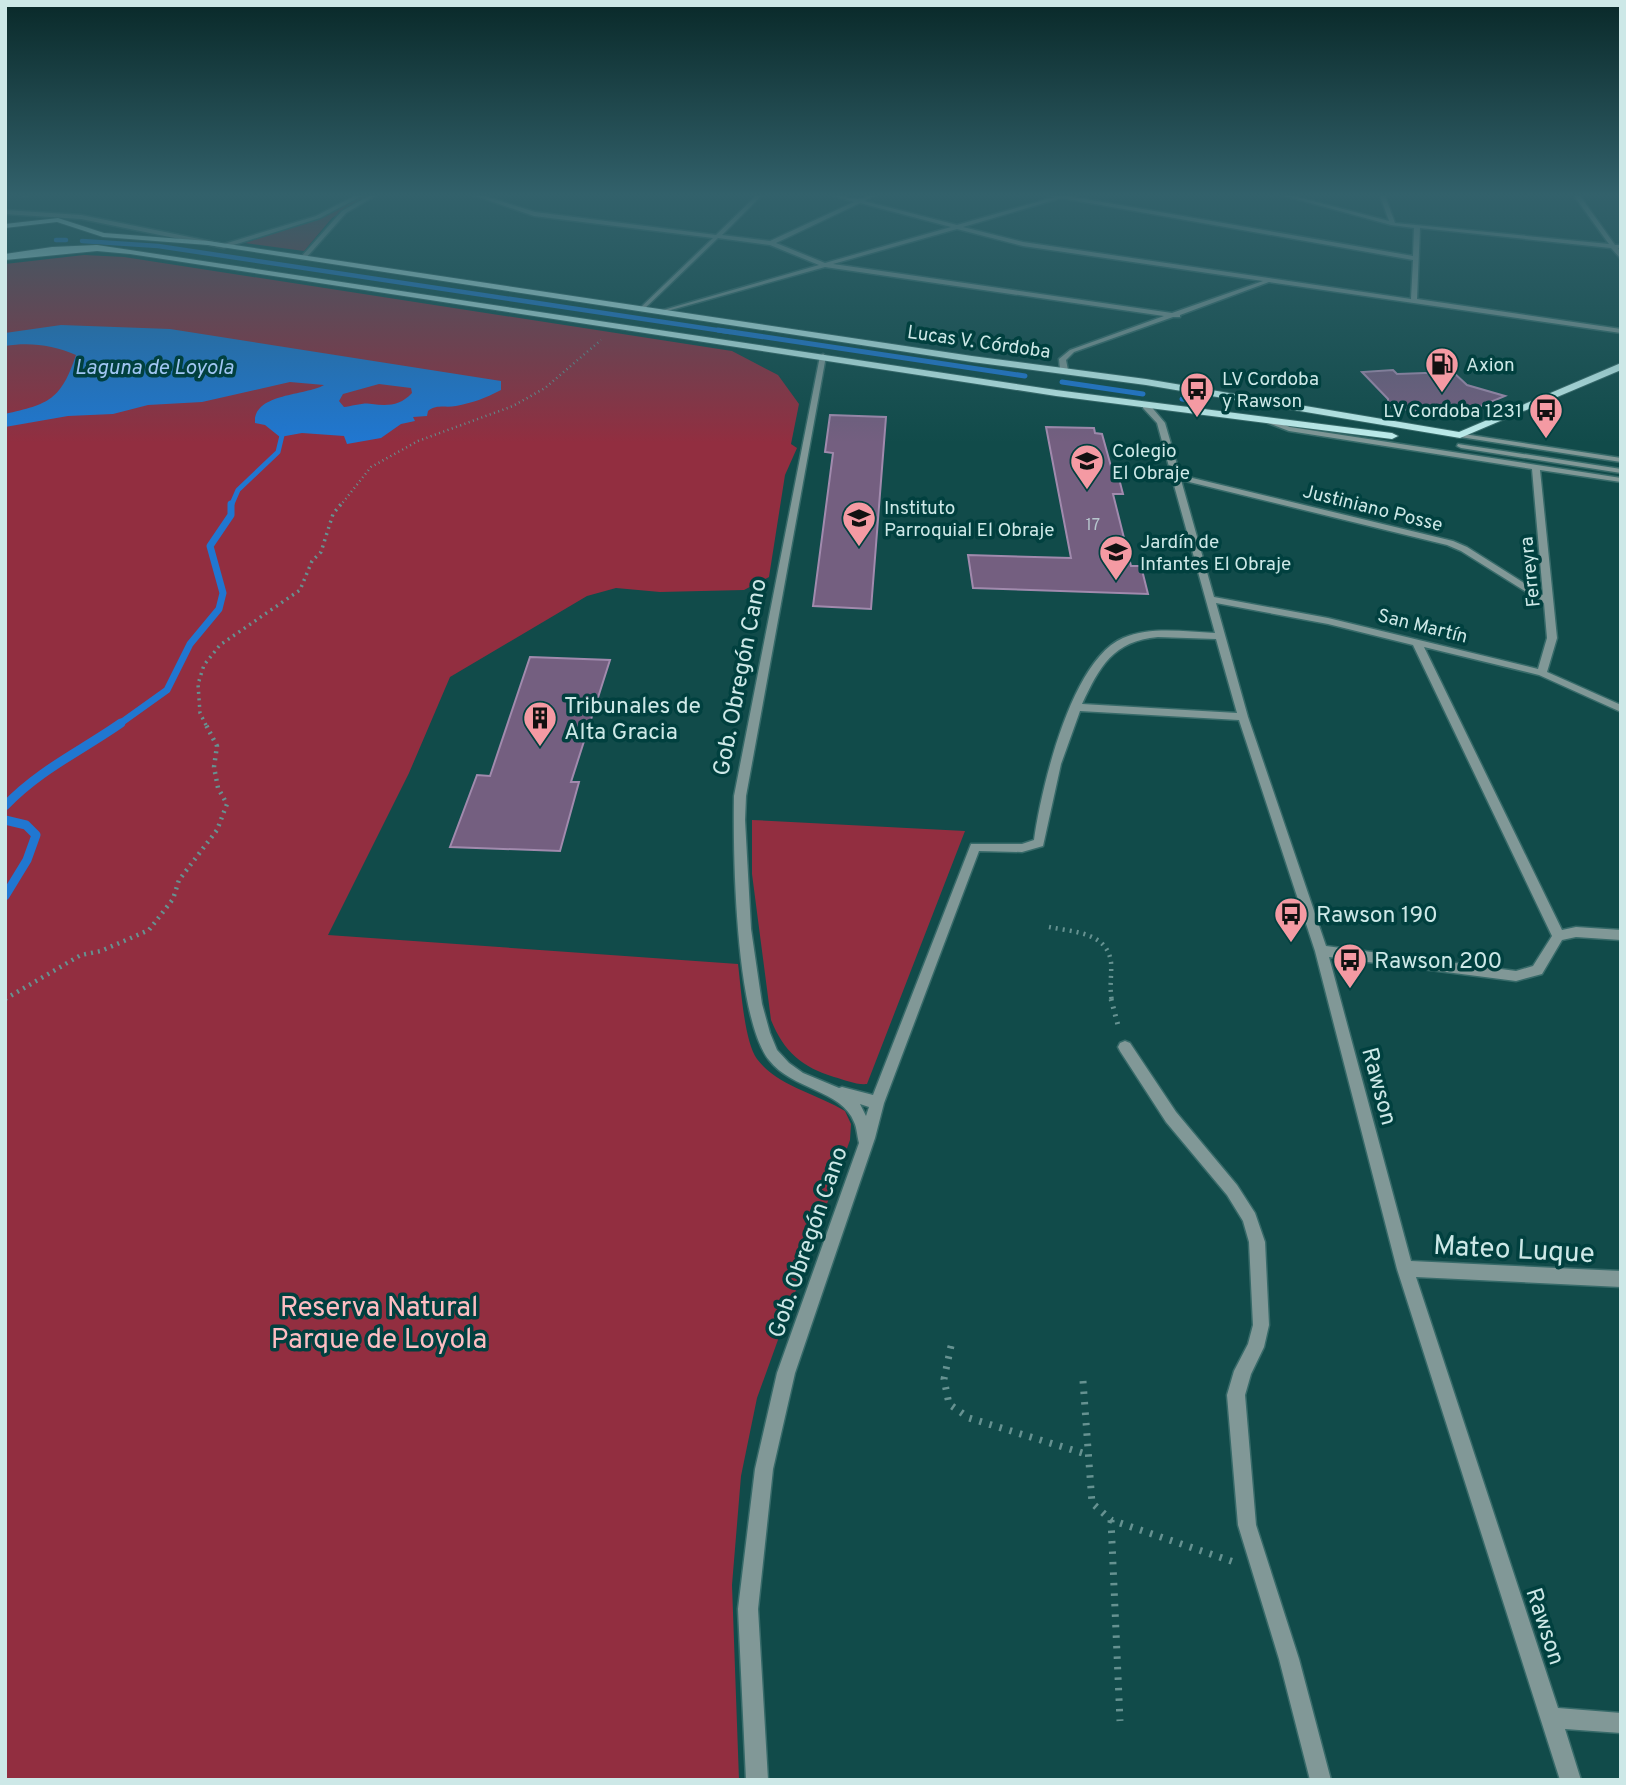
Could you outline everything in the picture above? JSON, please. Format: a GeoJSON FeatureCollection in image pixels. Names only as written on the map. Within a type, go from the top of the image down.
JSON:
{"type":"FeatureCollection","features":[{"type":"Feature","properties":{"kind":"main road","name":"Lucas V. Córdoba"},"geometry":{"type":"LineString","coordinates":[[297,276],[1146,406],[1461,441]]}},
{"type":"Feature","properties":{"kind":"main road","name":"Lucas V. Córdoba"},"geometry":{"type":"LineString","coordinates":[[425,276],[1146,382],[1461,441]]}},
{"type":"Feature","properties":{"kind":"main road"},"geometry":{"type":"LineString","coordinates":[[1461,441],[1621,366]]}},
{"type":"Feature","properties":{"kind":"main road"},"geometry":{"type":"LineString","coordinates":[[1056,393],[1047,382],[1054,374],[1064,370]]}},
{"type":"Feature","properties":{"kind":"main road"},"geometry":{"type":"LineString","coordinates":[[1146,382],[1156,387],[1160,395],[1146,406]]}},
{"type":"Feature","properties":{"kind":"street"},"geometry":{"type":"LineString","coordinates":[[642,309],[676,276]]}},
{"type":"Feature","properties":{"kind":"street"},"geometry":{"type":"LineString","coordinates":[[662,312],[786,276]]}},
{"type":"Feature","properties":{"kind":"street"},"geometry":{"type":"LineString","coordinates":[[903,276],[1178,316]]}},
{"type":"Feature","properties":{"kind":"street"},"geometry":{"type":"LineString","coordinates":[[1239,276],[1621,331]]}},
{"type":"Feature","properties":{"kind":"street"},"geometry":{"type":"LineString","coordinates":[[1414,302],[1416,276]]}},
{"type":"Feature","properties":{"kind":"street"},"geometry":{"type":"LineString","coordinates":[[1064,370],[1062,359],[1072,351],[1178,316],[1270,281]]}},
{"type":"Feature","properties":{"kind":"street","name":"Gob. Obregón Cano"},"geometry":{"type":"LineString","coordinates":[[757,1780],[748,1609],[764,1469],[786,1373],[866,1143],[865,1126],[849,1100],[835,1091],[794,1074],[774,1057],[766,1044],[752,976],[738,833],[740,796],[822,356]]}},
{"type":"Feature","properties":{"kind":"street","name":"Rawson"},"geometry":{"type":"LineString","coordinates":[[1146,406],[1161,423],[1243,717],[1321,951],[1405,1269],[1571,1780]]}},
{"type":"Feature","properties":{"kind":"street","name":"Lucas V. Córdoba"},"geometry":{"type":"LineString","coordinates":[[1264,420],[1289,429],[1621,480]]}},
{"type":"Feature","properties":{"kind":"street","name":"Lucas V. Córdoba"},"geometry":{"type":"LineString","coordinates":[[1461,441],[1621,460]]}},
{"type":"Feature","properties":{"kind":"street","name":"Lucas V. Córdoba"},"geometry":{"type":"LineString","coordinates":[[1461,441],[1621,471]]}},
{"type":"Feature","properties":{"kind":"street","name":"Ferreyra"},"geometry":{"type":"LineString","coordinates":[[1536,467],[1552,638],[1542,673]]}},
{"type":"Feature","properties":{"kind":"street","name":"Justiniano Posse"},"geometry":{"type":"LineString","coordinates":[[1174,476],[1450,543],[1550,603]]}},
{"type":"Feature","properties":{"kind":"street","name":"San Martín"},"geometry":{"type":"LineString","coordinates":[[1209,599],[1328,621],[1542,673],[1621,709]]}},
{"type":"Feature","properties":{"kind":"street"},"geometry":{"type":"LineString","coordinates":[[866,1143],[877,1103],[975,847],[1022,848],[1039,843],[1042,808],[1067,727],[1101,659],[1110,649],[1124,641],[1158,635],[1219,636]]}},
{"type":"Feature","properties":{"kind":"street"},"geometry":{"type":"LineString","coordinates":[[1416,641],[1558,936]]}},
{"type":"Feature","properties":{"kind":"street"},"geometry":{"type":"LineString","coordinates":[[1077,707],[1243,717]]}},
{"type":"Feature","properties":{"kind":"street"},"geometry":{"type":"LineString","coordinates":[[1321,951],[1517,976],[1537,970],[1558,936],[1576,932],[1621,935]]}},
{"type":"Feature","properties":{"kind":"street"},"geometry":{"type":"LineString","coordinates":[[1125,1047],[1171,1117],[1232,1190],[1250,1217],[1257,1242],[1261,1325],[1256,1348],[1242,1371],[1236,1395],[1247,1525],[1321,1780]]}},
{"type":"Feature","properties":{"kind":"street"},"geometry":{"type":"LineString","coordinates":[[835,1091],[877,1103]]}},
{"type":"Feature","properties":{"kind":"street","name":"Mateo Luque"},"geometry":{"type":"LineString","coordinates":[[1405,1269],[1621,1279]]}},
{"type":"Feature","properties":{"kind":"street"},"geometry":{"type":"LineString","coordinates":[[1552,1718],[1621,1724]]}},
{"type":"Feature","properties":{"kind":"path"},"geometry":{"type":"LineString","coordinates":[[5,999],[82,955],[102,951],[149,930],[173,899],[179,880],[217,830],[227,804],[218,788],[214,767],[216,746],[200,713],[198,684],[204,665],[220,645],[300,590],[312,561],[321,552],[333,514],[371,467],[418,442],[513,406],[545,388],[618,325]]}},
{"type":"Feature","properties":{"kind":"path"},"geometry":{"type":"LineString","coordinates":[[1049,927],[1095,937],[1107,948],[1111,962],[1109,989],[1125,1047]]}},
{"type":"Feature","properties":{"kind":"path"},"geometry":{"type":"LineString","coordinates":[[951,1341],[944,1379],[949,1404],[969,1418],[1089,1455]]}},
{"type":"Feature","properties":{"kind":"path"},"geometry":{"type":"LineString","coordinates":[[1083,1381],[1092,1503],[1111,1520],[1261,1571]]}},
{"type":"Feature","properties":{"kind":"path"},"geometry":{"type":"LineString","coordinates":[[1111,1520],[1119,1721]]}},
{"type":"Feature","properties":{"kind":"green space","name":"Reserva Natural Parque de Loyola"},"geometry":{"type":"Polygon","coordinates":[[[5,276],[249,276],[732,351],[778,375],[799,404],[791,444],[797,448],[785,475],[769,577],[744,590],[660,592],[616,588],[587,596],[450,677],[409,773],[328,935],[738,964],[746,1027],[757,1059],[775,1076],[845,1111],[851,1124],[850,1140],[757,1398],[741,1476],[732,1585],[739,1780],[5,1780],[5,276]]]}},
{"type":"Feature","properties":{"kind":"green space"},"geometry":{"type":"Polygon","coordinates":[[[752,820],[965,831],[867,1084],[834,1077],[803,1063],[782,1041],[771,1020],[752,874],[752,820]]]}},
{"type":"Feature","properties":{"kind":"water","name":"Laguna de Loyola"},"geometry":{"type":"Polygon","coordinates":[[[61,325],[170,329],[501,381],[501,390],[468,403],[431,409],[427,416],[413,417],[415,421],[401,424],[381,438],[347,444],[344,436],[302,433],[280,437],[265,425],[255,423],[262,406],[271,401],[324,385],[290,382],[202,402],[148,405],[113,414],[68,416],[5,427],[5,414],[43,403],[59,391],[76,355],[41,345],[5,346],[5,333],[61,325]],[[379,384],[343,394],[339,401],[344,407],[366,403],[393,404],[412,393],[411,388],[379,384]]]}},
{"type":"Feature","properties":{"kind":"building","name":"Axion"},"geometry":{"type":"Polygon","coordinates":[[[1393,370],[1397,374],[1453,372],[1467,385],[1505,396],[1462,414],[1444,415],[1388,407],[1388,399],[1362,372],[1393,370]]]}},
{"type":"Feature","properties":{"kind":"building"},"geometry":{"type":"Polygon","coordinates":[[[830,415],[886,417],[871,609],[813,606],[833,453],[825,452],[830,415]]]}},
{"type":"Feature","properties":{"kind":"building"},"geometry":{"type":"Polygon","coordinates":[[[1046,427],[1094,428],[1095,433],[1102,434],[1112,470],[1117,471],[1123,494],[1113,494],[1131,566],[1141,566],[1148,594],[973,588],[968,555],[1071,558],[1046,427]]]}},
{"type":"Feature","properties":{"kind":"building","name":"Tribunales de Alta Gracia"},"geometry":{"type":"Polygon","coordinates":[[[530,657],[610,660],[571,782],[579,782],[560,851],[450,847],[477,775],[490,776],[530,657]]]}},
{"type":"Feature","properties":{"kind":"waterway"},"geometry":{"type":"LineString","coordinates":[[360,276],[730,332]]}},
{"type":"Feature","properties":{"kind":"waterway"},"geometry":{"type":"LineString","coordinates":[[718,330],[1025,376]]}},
{"type":"Feature","properties":{"kind":"waterway"},"geometry":{"type":"LineString","coordinates":[[1062,382],[1143,394]]}},
{"type":"Feature","properties":{"kind":"waterway"},"geometry":{"type":"LineString","coordinates":[[1182,399],[1199,401]]}},
{"type":"Feature","properties":{"kind":"waterway"},"geometry":{"type":"LineString","coordinates":[[231,506],[238,490],[278,452],[284,427]]}},
{"type":"Feature","properties":{"kind":"waterway"},"geometry":{"type":"LineString","coordinates":[[119,724],[167,690],[190,644],[219,609],[223,593],[210,546],[231,515],[231,506]]}},
{"type":"Feature","properties":{"kind":"waterway"},"geometry":{"type":"LineString","coordinates":[[5,806],[46,771],[119,724]]}},
{"type":"Feature","properties":{"kind":"waterway"},"geometry":{"type":"LineString","coordinates":[[5,820],[26,825],[36,835],[27,860],[5,896]]}},
{"type":"Feature","properties":{"kind":"place","name":"Axion"},"geometry":{"type":"Point","coordinates":[1442,394]}},
{"type":"Feature","properties":{"kind":"place","name":"LV Cordoba y Rawson"},"geometry":{"type":"Point","coordinates":[1197,419]}},
{"type":"Feature","properties":{"kind":"place","name":"LV Cordoba 1231"},"geometry":{"type":"Point","coordinates":[1546,440]}},
{"type":"Feature","properties":{"kind":"place","name":"Colegio El Obraje"},"geometry":{"type":"Point","coordinates":[1087,491]}},
{"type":"Feature","properties":{"kind":"place","name":"Instituto Parroquial El Obraje"},"geometry":{"type":"Point","coordinates":[859,548]}},
{"type":"Feature","properties":{"kind":"place","name":"Jardín de Infantes El Obraje"},"geometry":{"type":"Point","coordinates":[1116,582]}},
{"type":"Feature","properties":{"kind":"place","name":"Tribunales de Alta Gracia"},"geometry":{"type":"Point","coordinates":[540,748]}},
{"type":"Feature","properties":{"kind":"place","name":"Rawson 190"},"geometry":{"type":"Point","coordinates":[1291,944]}},
{"type":"Feature","properties":{"kind":"place","name":"Rawson 200"},"geometry":{"type":"Point","coordinates":[1350,990]}}]}
